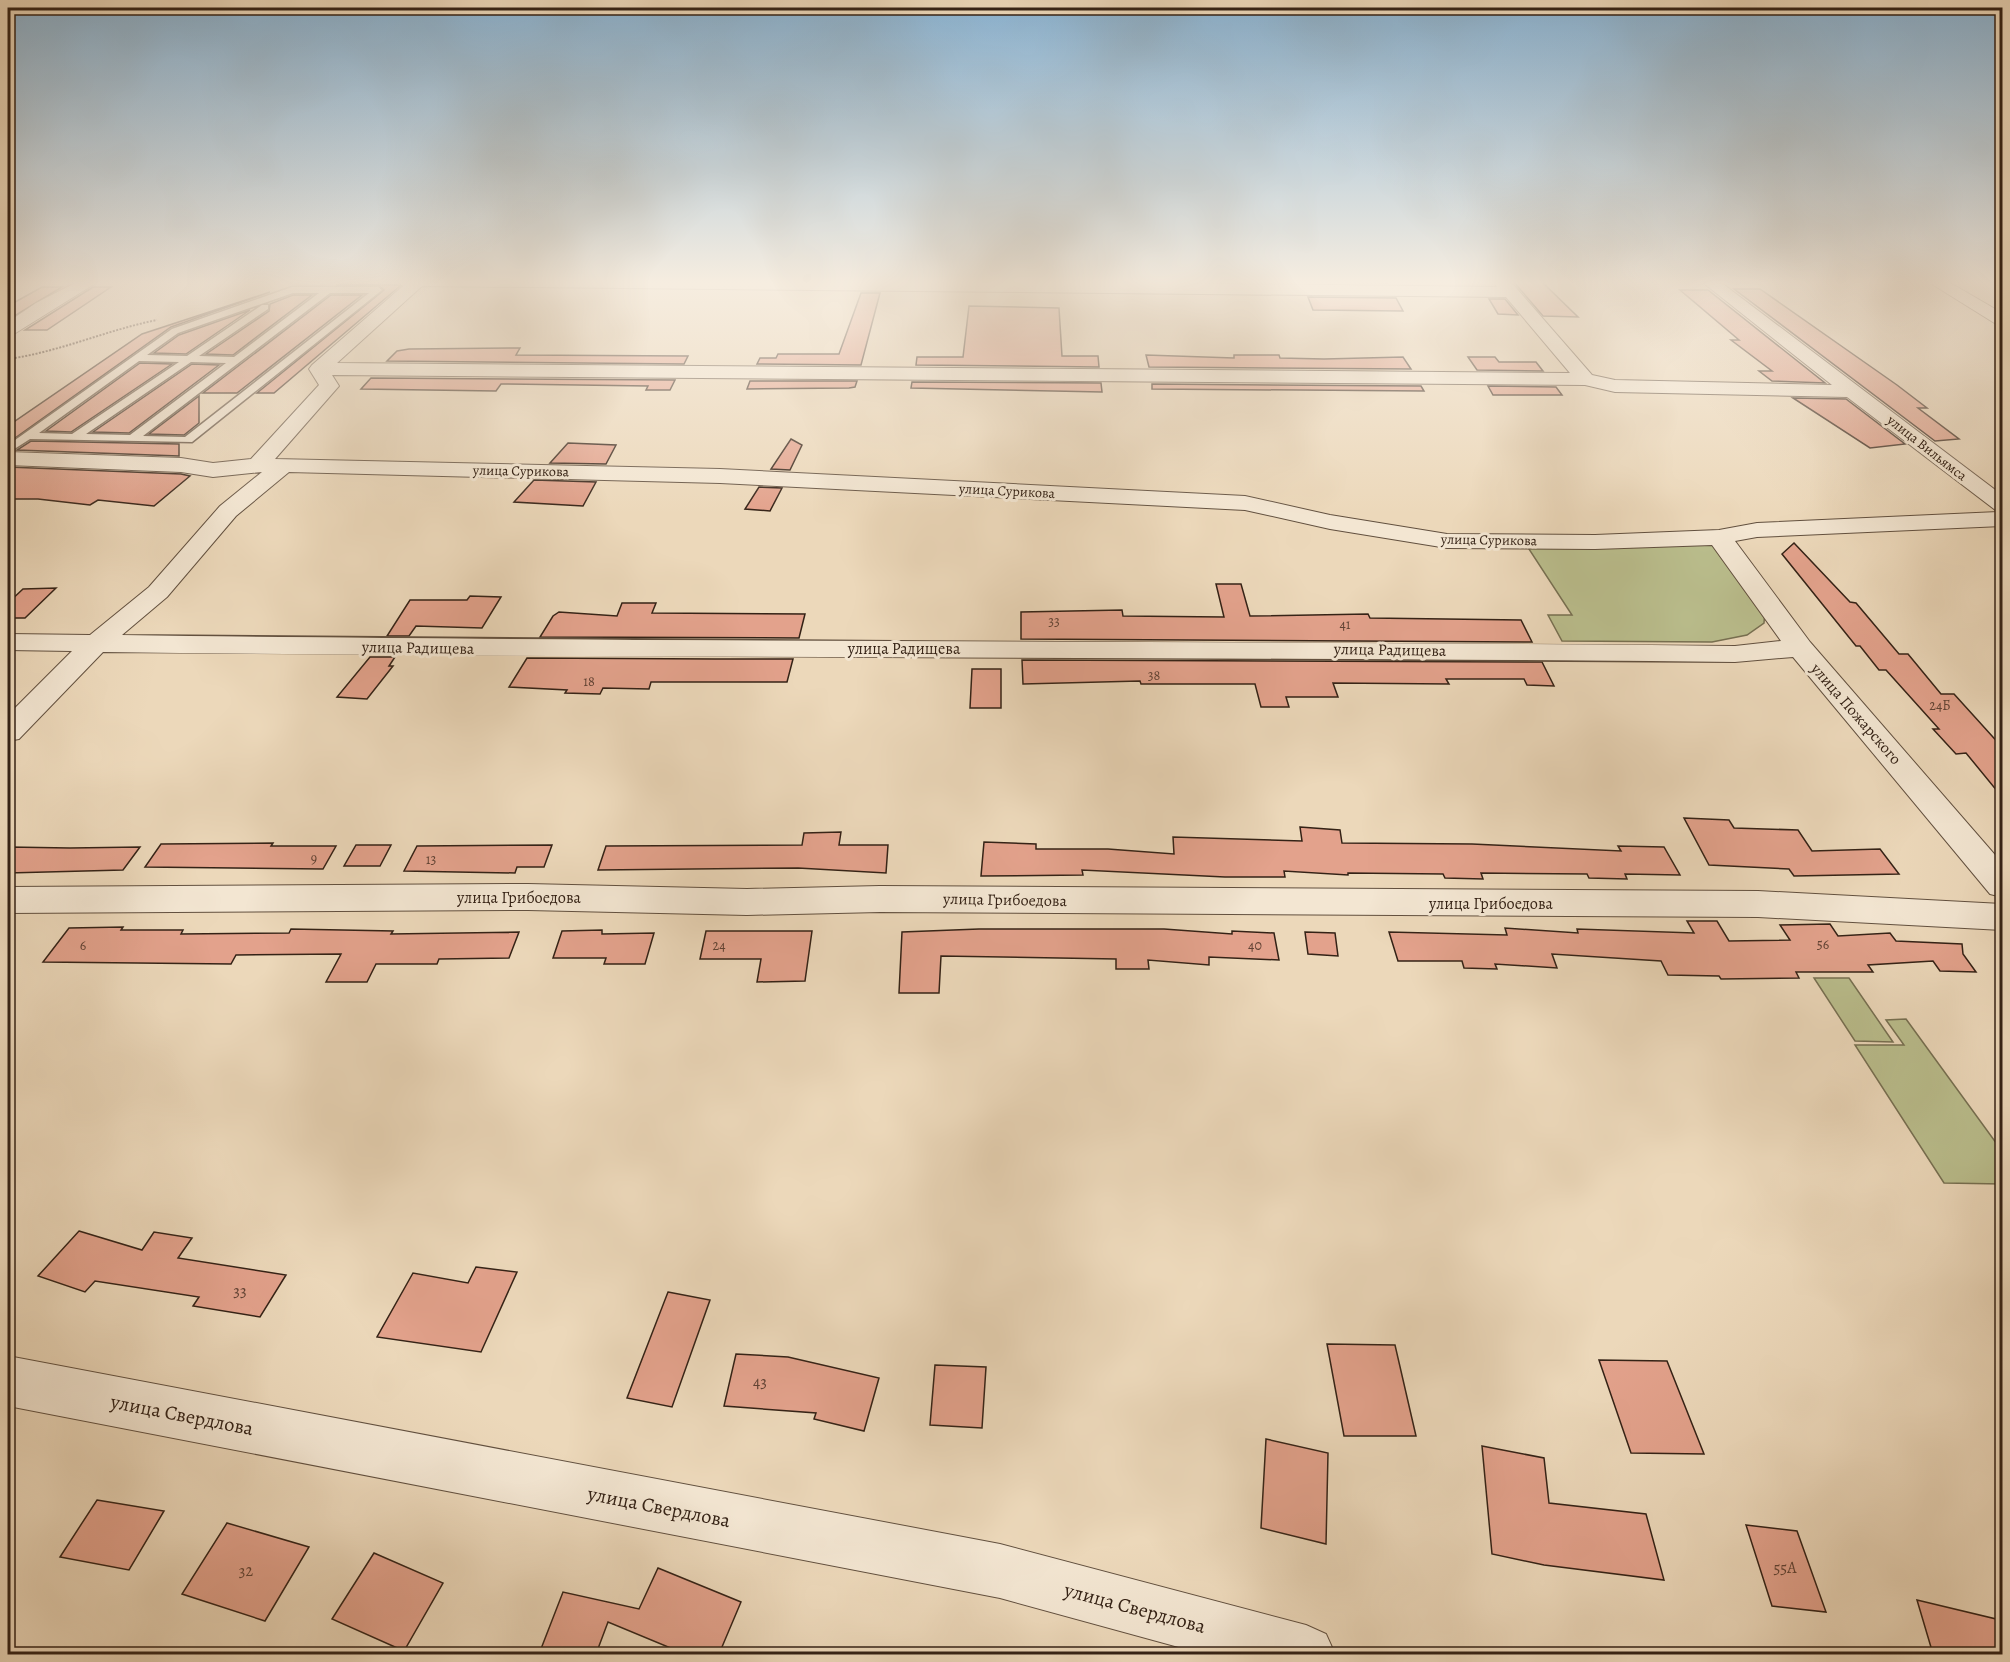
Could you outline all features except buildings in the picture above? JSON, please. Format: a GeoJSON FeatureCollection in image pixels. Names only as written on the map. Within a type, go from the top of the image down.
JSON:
{"type":"FeatureCollection","features":[{"type":"Feature","properties":{"kind":"street"},"geometry":{"type":"LineString","coordinates":[[319,369],[330,359]]}},
{"type":"Feature","properties":{"kind":"street"},"geometry":{"type":"LineString","coordinates":[[1568,359],[1585,379]]}},
{"type":"Feature","properties":{"kind":"street","name":"улица Вильямса"},"geometry":{"type":"LineString","coordinates":[[1810,359],[2002,506]]}},
{"type":"Feature","properties":{"kind":"street"},"geometry":{"type":"LineString","coordinates":[[319,369],[1585,379],[1616,386],[1853,392]]}},
{"type":"Feature","properties":{"kind":"street"},"geometry":{"type":"LineString","coordinates":[[258,465],[329,386],[319,369]]}},
{"type":"Feature","properties":{"kind":"street","name":"улица Сурикова"},"geometry":{"type":"LineString","coordinates":[[8,458],[181,465],[213,470],[258,465],[720,476],[1245,503],[1330,522],[1447,541],[1595,542],[1719,537],[1757,530],[2002,519]]}},
{"type":"Feature","properties":{"kind":"street"},"geometry":{"type":"LineString","coordinates":[[8,732],[94,645],[159,592],[228,511],[283,466]]}},
{"type":"Feature","properties":{"kind":"street","name":"улица Пожарского"},"geometry":{"type":"LineString","coordinates":[[1719,537],[1800,648],[2002,885]]}},
{"type":"Feature","properties":{"kind":"street","name":"улица Радищева"},"geometry":{"type":"LineString","coordinates":[[8,642],[497,649],[1302,649],[1735,654],[1800,648]]}},
{"type":"Feature","properties":{"kind":"street","name":"улица Грибоедова"},"geometry":{"type":"LineString","coordinates":[[8,900],[528,897],[747,902],[892,899],[1758,904],[2002,917]]}},
{"type":"Feature","properties":{"kind":"street","name":"улица Свердлова"},"geometry":{"type":"LineString","coordinates":[[8,1381],[1000,1572],[1306,1654]]}},
{"type":"Feature","properties":{"kind":"lane"},"geometry":{"type":"LineString","coordinates":[[8,450],[137,359]]}},
{"type":"Feature","properties":{"kind":"lane"},"geometry":{"type":"LineString","coordinates":[[167,359],[235,360]]}},
{"type":"Feature","properties":{"kind":"lane"},"geometry":{"type":"LineString","coordinates":[[75,437],[189,359]]}},
{"type":"Feature","properties":{"kind":"lane"},"geometry":{"type":"LineString","coordinates":[[28,436],[188,440],[291,359]]}},
{"type":"Feature","properties":{"kind":"lane"},"geometry":{"type":"LineString","coordinates":[[132,439],[235,360]]}},
{"type":"Feature","properties":{"kind":"green space"},"geometry":{"type":"Polygon","coordinates":[[[1717,539],[1765,609],[1764,623],[1747,635],[1712,642],[1562,641],[1548,615],[1572,615],[1525,543],[1717,539]]]}},
{"type":"Feature","properties":{"kind":"green space"},"geometry":{"type":"Polygon","coordinates":[[[1814,978],[1849,978],[1893,1042],[1855,1041],[1814,978]]]}},
{"type":"Feature","properties":{"kind":"green space"},"geometry":{"type":"Polygon","coordinates":[[[1906,1019],[2002,1151],[2002,1184],[1944,1183],[1855,1045],[1904,1045],[1886,1020],[1906,1019]]]}}]}
